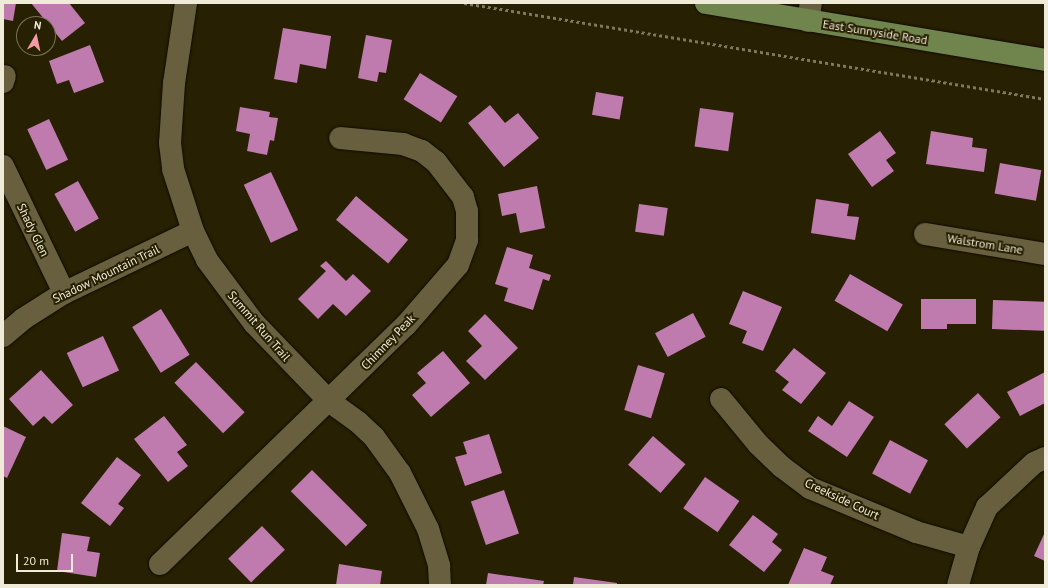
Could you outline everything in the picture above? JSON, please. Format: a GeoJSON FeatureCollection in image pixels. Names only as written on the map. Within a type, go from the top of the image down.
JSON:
{"type":"FeatureCollection","features":[{"type":"Feature","properties":{"kind":"main road","name":"East Sunnyside Road"},"geometry":{"type":"LineString","coordinates":[[706,3],[810,12],[1045,60]]}},
{"type":"Feature","properties":{"kind":"street","name":"Summit Run Trail"},"geometry":{"type":"LineString","coordinates":[[186,3],[174,83],[170,143],[173,170],[193,231],[207,260],[238,304],[329,401],[369,432],[400,473],[428,529],[439,566],[440,585]]}},
{"type":"Feature","properties":{"kind":"street","name":"Chimney Peak"},"geometry":{"type":"LineString","coordinates":[[160,564],[406,325],[458,265],[467,240],[467,211],[463,198],[436,162],[422,151],[402,144],[340,138]]}},
{"type":"Feature","properties":{"kind":"street","name":"Shady Glen"},"geometry":{"type":"LineString","coordinates":[[3,166],[64,293]]}},
{"type":"Feature","properties":{"kind":"street","name":"Shadow Mountain Trail"},"geometry":{"type":"LineString","coordinates":[[3,336],[23,319],[64,293],[193,231]]}},
{"type":"Feature","properties":{"kind":"street","name":"Walstrom Lane"},"geometry":{"type":"LineString","coordinates":[[925,234],[1045,254]]}},
{"type":"Feature","properties":{"kind":"street","name":"Creekside Court"},"geometry":{"type":"LineString","coordinates":[[721,399],[758,444],[782,467],[810,488],[916,532],[968,547]]}},
{"type":"Feature","properties":{"kind":"street"},"geometry":{"type":"LineString","coordinates":[[958,585],[968,547],[987,507],[1034,463],[1045,458]]}},
{"type":"Feature","properties":{"kind":"path"},"geometry":{"type":"LineString","coordinates":[[464,3],[1045,99]]}},
{"type":"Feature","properties":{"kind":"building"},"geometry":{"type":"Polygon","coordinates":[[[3,3],[16,3],[13,21],[3,19],[3,3]]]}},
{"type":"Feature","properties":{"kind":"building"},"geometry":{"type":"Polygon","coordinates":[[[31,3],[69,3],[85,23],[62,41],[56,34],[56,16],[42,16],[31,3]]]}},
{"type":"Feature","properties":{"kind":"building"},"geometry":{"type":"Polygon","coordinates":[[[283,28],[331,36],[326,69],[300,64],[297,83],[274,79],[283,28]]]}},
{"type":"Feature","properties":{"kind":"building"},"geometry":{"type":"Polygon","coordinates":[[[366,35],[392,40],[386,73],[379,72],[377,82],[358,78],[366,35]]]}},
{"type":"Feature","properties":{"kind":"building"},"geometry":{"type":"Polygon","coordinates":[[[90,45],[104,82],[74,93],[69,80],[57,84],[49,61],[90,45]]]}},
{"type":"Feature","properties":{"kind":"building"},"geometry":{"type":"Polygon","coordinates":[[[420,73],[457,96],[441,123],[404,99],[420,73]]]}},
{"type":"Feature","properties":{"kind":"building"},"geometry":{"type":"Polygon","coordinates":[[[596,92],[624,97],[620,120],[592,115],[596,92]]]}},
{"type":"Feature","properties":{"kind":"building"},"geometry":{"type":"Polygon","coordinates":[[[490,105],[505,123],[518,113],[539,138],[504,167],[468,123],[490,105]]]}},
{"type":"Feature","properties":{"kind":"building"},"geometry":{"type":"Polygon","coordinates":[[[240,107],[270,112],[269,117],[278,118],[274,141],[270,140],[267,155],[247,151],[250,134],[236,131],[240,107]]]}},
{"type":"Feature","properties":{"kind":"building"},"geometry":{"type":"Polygon","coordinates":[[[700,108],[734,113],[728,151],[695,147],[700,108]]]}},
{"type":"Feature","properties":{"kind":"building"},"geometry":{"type":"Polygon","coordinates":[[[49,119],[68,160],[46,170],[27,129],[49,119]]]}},
{"type":"Feature","properties":{"kind":"building"},"geometry":{"type":"Polygon","coordinates":[[[880,131],[896,153],[886,160],[894,171],[872,187],[848,154],[880,131]]]}},
{"type":"Feature","properties":{"kind":"building"},"geometry":{"type":"Polygon","coordinates":[[[931,131],[973,138],[972,147],[987,149],[984,172],[926,164],[931,131]]]}},
{"type":"Feature","properties":{"kind":"building"},"geometry":{"type":"Polygon","coordinates":[[[1000,163],[1041,170],[1036,201],[995,194],[1000,163]]]}},
{"type":"Feature","properties":{"kind":"building"},"geometry":{"type":"Polygon","coordinates":[[[271,172],[298,230],[271,243],[244,185],[271,172]]]}},
{"type":"Feature","properties":{"kind":"building"},"geometry":{"type":"Polygon","coordinates":[[[78,181],[99,219],[75,232],[54,194],[78,181]]]}},
{"type":"Feature","properties":{"kind":"building"},"geometry":{"type":"Polygon","coordinates":[[[537,186],[545,228],[520,233],[516,213],[502,216],[498,194],[537,186]]]}},
{"type":"Feature","properties":{"kind":"building"},"geometry":{"type":"Polygon","coordinates":[[[356,196],[408,240],[388,263],[336,220],[356,196]]]}},
{"type":"Feature","properties":{"kind":"building"},"geometry":{"type":"Polygon","coordinates":[[[816,199],[849,204],[847,216],[859,217],[855,240],[811,233],[816,199]]]}},
{"type":"Feature","properties":{"kind":"building"},"geometry":{"type":"Polygon","coordinates":[[[639,204],[668,208],[664,236],[635,232],[639,204]]]}},
{"type":"Feature","properties":{"kind":"building"},"geometry":{"type":"Polygon","coordinates":[[[507,247],[533,255],[529,268],[551,275],[549,281],[543,279],[533,310],[504,301],[508,288],[495,284],[507,247]]]}},
{"type":"Feature","properties":{"kind":"building"},"geometry":{"type":"Polygon","coordinates":[[[326,261],[346,281],[353,274],[371,291],[346,316],[333,304],[318,319],[298,299],[326,271],[320,266],[326,261]]]}},
{"type":"Feature","properties":{"kind":"building"},"geometry":{"type":"Polygon","coordinates":[[[850,274],[903,304],[887,331],[834,301],[850,274]]]}},
{"type":"Feature","properties":{"kind":"building"},"geometry":{"type":"Polygon","coordinates":[[[743,291],[782,307],[763,351],[742,343],[747,331],[729,324],[743,291]]]}},
{"type":"Feature","properties":{"kind":"building"},"geometry":{"type":"Polygon","coordinates":[[[921,299],[976,299],[976,324],[947,324],[947,329],[921,329],[921,299]]]}},
{"type":"Feature","properties":{"kind":"building"},"geometry":{"type":"Polygon","coordinates":[[[993,300],[1045,302],[1044,331],[992,329],[993,300]]]}},
{"type":"Feature","properties":{"kind":"building"},"geometry":{"type":"Polygon","coordinates":[[[161,309],[190,355],[161,373],[132,327],[161,309]]]}},
{"type":"Feature","properties":{"kind":"building"},"geometry":{"type":"Polygon","coordinates":[[[693,313],[706,337],[668,357],[655,333],[693,313]]]}},
{"type":"Feature","properties":{"kind":"building"},"geometry":{"type":"Polygon","coordinates":[[[485,314],[518,348],[485,380],[466,361],[482,346],[468,331],[485,314]]]}},
{"type":"Feature","properties":{"kind":"building"},"geometry":{"type":"Polygon","coordinates":[[[103,336],[119,370],[83,387],[67,353],[103,336]]]}},
{"type":"Feature","properties":{"kind":"building"},"geometry":{"type":"Polygon","coordinates":[[[794,348],[826,373],[801,404],[782,390],[789,382],[775,371],[794,348]]]}},
{"type":"Feature","properties":{"kind":"building"},"geometry":{"type":"Polygon","coordinates":[[[443,351],[470,383],[431,417],[412,395],[426,383],[417,373],[443,351]]]}},
{"type":"Feature","properties":{"kind":"building"},"geometry":{"type":"Polygon","coordinates":[[[196,362],[245,412],[223,433],[174,383],[196,362]]]}},
{"type":"Feature","properties":{"kind":"building"},"geometry":{"type":"Polygon","coordinates":[[[638,365],[665,373],[651,418],[624,410],[638,365]]]}},
{"type":"Feature","properties":{"kind":"building"},"geometry":{"type":"Polygon","coordinates":[[[41,370],[73,405],[52,424],[44,416],[33,426],[9,399],[41,370]]]}},
{"type":"Feature","properties":{"kind":"building"},"geometry":{"type":"Polygon","coordinates":[[[1045,372],[1045,403],[1020,416],[1007,392],[1045,372]]]}},
{"type":"Feature","properties":{"kind":"building"},"geometry":{"type":"Polygon","coordinates":[[[978,393],[1001,417],[967,449],[944,424],[978,393]]]}},
{"type":"Feature","properties":{"kind":"building"},"geometry":{"type":"Polygon","coordinates":[[[849,401],[874,417],[847,457],[808,431],[818,416],[832,426],[849,401]]]}},
{"type":"Feature","properties":{"kind":"building"},"geometry":{"type":"Polygon","coordinates":[[[164,416],[187,445],[177,452],[188,466],[168,482],[134,439],[164,416]]]}},
{"type":"Feature","properties":{"kind":"building"},"geometry":{"type":"Polygon","coordinates":[[[3,426],[26,437],[7,478],[3,476],[3,426]]]}},
{"type":"Feature","properties":{"kind":"building"},"geometry":{"type":"Polygon","coordinates":[[[489,434],[502,473],[465,486],[455,457],[467,454],[463,442],[489,434]]]}},
{"type":"Feature","properties":{"kind":"building"},"geometry":{"type":"Polygon","coordinates":[[[653,436],[685,464],[661,493],[628,465],[653,436]]]}},
{"type":"Feature","properties":{"kind":"building"},"geometry":{"type":"Polygon","coordinates":[[[890,440],[928,460],[910,494],[872,474],[890,440]]]}},
{"type":"Feature","properties":{"kind":"building"},"geometry":{"type":"Polygon","coordinates":[[[117,457],[141,475],[118,504],[124,508],[110,526],[81,503],[117,457]]]}},
{"type":"Feature","properties":{"kind":"building"},"geometry":{"type":"Polygon","coordinates":[[[312,470],[367,525],[346,546],[291,491],[312,470]]]}},
{"type":"Feature","properties":{"kind":"building"},"geometry":{"type":"Polygon","coordinates":[[[705,477],[739,501],[718,532],[683,508],[705,477]]]}},
{"type":"Feature","properties":{"kind":"building"},"geometry":{"type":"Polygon","coordinates":[[[504,490],[519,533],[486,545],[471,501],[504,490]]]}},
{"type":"Feature","properties":{"kind":"building"},"geometry":{"type":"Polygon","coordinates":[[[753,515],[778,534],[772,542],[782,550],[764,572],[729,545],[753,515]]]}},
{"type":"Feature","properties":{"kind":"building"},"geometry":{"type":"Polygon","coordinates":[[[262,526],[285,550],[251,582],[228,559],[262,526]]]}},
{"type":"Feature","properties":{"kind":"building"},"geometry":{"type":"Polygon","coordinates":[[[1045,532],[1045,561],[1034,556],[1045,532]]]}},
{"type":"Feature","properties":{"kind":"building"},"geometry":{"type":"Polygon","coordinates":[[[62,533],[90,537],[87,551],[100,553],[96,577],[57,571],[62,533]]]}},
{"type":"Feature","properties":{"kind":"building"},"geometry":{"type":"Polygon","coordinates":[[[804,548],[827,557],[821,571],[834,576],[830,585],[788,585],[804,548]]]}},
{"type":"Feature","properties":{"kind":"building"},"geometry":{"type":"Polygon","coordinates":[[[339,564],[382,571],[380,585],[336,585],[339,564]]]}},
{"type":"Feature","properties":{"kind":"building"},"geometry":{"type":"Polygon","coordinates":[[[488,573],[544,581],[543,585],[486,585],[488,573]]]}},
{"type":"Feature","properties":{"kind":"building"},"geometry":{"type":"Polygon","coordinates":[[[574,577],[617,583],[617,585],[573,585],[574,577]]]}}]}
